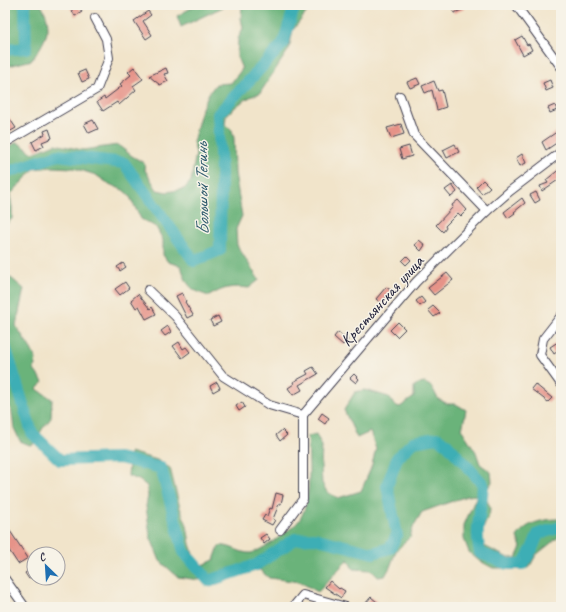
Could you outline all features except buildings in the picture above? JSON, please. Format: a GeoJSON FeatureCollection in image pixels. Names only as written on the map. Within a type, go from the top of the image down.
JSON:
{"type":"FeatureCollection","features":[{"type":"Feature","properties":{"kind":"street"},"geometry":{"type":"LineString","coordinates":[[516,5],[561,67]]}},
{"type":"Feature","properties":{"kind":"street"},"geometry":{"type":"LineString","coordinates":[[5,143],[97,89],[109,58],[106,39],[95,18]]}},
{"type":"Feature","properties":{"kind":"street"},"geometry":{"type":"LineString","coordinates":[[400,96],[414,135],[488,211]]}},
{"type":"Feature","properties":{"kind":"street","name":"Крестьянская улица"},"geometry":{"type":"LineString","coordinates":[[303,415],[416,282],[510,191],[561,152]]}},
{"type":"Feature","properties":{"kind":"street"},"geometry":{"type":"LineString","coordinates":[[148,290],[175,316],[223,376],[269,405],[303,415],[303,499],[280,530]]}},
{"type":"Feature","properties":{"kind":"street"},"geometry":{"type":"LineString","coordinates":[[561,316],[543,339],[540,355],[561,384]]}},
{"type":"Feature","properties":{"kind":"street"},"geometry":{"type":"LineString","coordinates":[[5,579],[25,607]]}},
{"type":"Feature","properties":{"kind":"street"},"geometry":{"type":"LineString","coordinates":[[293,607],[303,595],[346,607]]}},
{"type":"Feature","properties":{"kind":"green space"},"geometry":{"type":"Polygon","coordinates":[[[5,5],[41,5],[45,13],[48,27],[47,34],[32,60],[5,67],[5,5]]]}},
{"type":"Feature","properties":{"kind":"green space"},"geometry":{"type":"Polygon","coordinates":[[[196,5],[227,5],[181,27],[177,16],[196,5]]]}},
{"type":"Feature","properties":{"kind":"green space"},"geometry":{"type":"Polygon","coordinates":[[[242,5],[311,5],[293,30],[289,49],[260,93],[242,102],[226,116],[225,125],[232,130],[234,138],[235,173],[242,216],[236,229],[237,245],[259,280],[249,288],[228,288],[209,296],[193,289],[187,282],[181,266],[168,262],[163,255],[163,240],[156,227],[141,219],[129,195],[96,175],[74,168],[52,167],[34,169],[10,195],[12,219],[5,225],[5,149],[17,142],[33,153],[55,144],[82,150],[118,145],[144,163],[145,170],[157,190],[167,192],[184,189],[191,181],[196,153],[193,142],[202,108],[209,93],[216,84],[231,83],[242,69],[237,57],[238,39],[243,28],[241,18],[242,5]]]}},
{"type":"Feature","properties":{"kind":"green space"},"geometry":{"type":"Polygon","coordinates":[[[5,277],[11,278],[24,289],[16,326],[36,359],[34,370],[43,382],[37,389],[52,399],[51,418],[32,446],[20,441],[14,428],[12,413],[7,402],[5,386],[5,277]]]}},
{"type":"Feature","properties":{"kind":"green space"},"geometry":{"type":"Polygon","coordinates":[[[425,383],[432,387],[438,399],[448,404],[456,404],[466,410],[462,430],[476,452],[480,464],[491,472],[492,482],[483,495],[490,510],[482,533],[484,546],[508,558],[516,558],[521,547],[517,537],[525,528],[536,522],[561,519],[561,535],[536,555],[529,568],[493,568],[478,560],[469,552],[464,539],[464,525],[477,495],[467,496],[422,512],[413,527],[410,537],[396,551],[385,576],[378,577],[371,570],[353,569],[348,559],[318,592],[300,582],[269,578],[260,570],[230,568],[199,580],[178,577],[160,561],[150,536],[146,506],[148,496],[147,486],[139,480],[128,476],[130,452],[157,460],[170,468],[180,508],[187,525],[190,544],[194,556],[203,565],[214,560],[219,546],[227,546],[243,552],[251,553],[273,542],[297,523],[302,515],[308,493],[308,436],[316,434],[322,446],[322,483],[327,492],[338,498],[361,491],[371,468],[376,449],[370,432],[357,438],[344,410],[355,392],[365,390],[389,397],[394,405],[400,407],[414,397],[414,386],[425,383]]]}},
{"type":"Feature","properties":{"kind":"waterway","name":"Большой Тегинь"},"geometry":{"type":"LineString","coordinates":[[5,50],[26,48],[25,5]]}},
{"type":"Feature","properties":{"kind":"waterway","name":"Большой Тегинь"},"geometry":{"type":"LineString","coordinates":[[5,173],[58,155],[124,163],[194,261],[220,250],[221,173],[218,114],[283,44],[295,5]]}},
{"type":"Feature","properties":{"kind":"waterway","name":"Большой Тегинь"},"geometry":{"type":"LineString","coordinates":[[5,346],[32,433],[60,460],[119,458],[161,468],[184,552],[209,581],[256,565],[295,539],[314,538],[373,553],[390,548],[397,535],[387,486],[397,458],[413,442],[437,438],[447,444],[483,484],[478,527],[478,544],[480,553],[507,564],[523,564],[532,549],[538,534],[561,527]]}}]}
